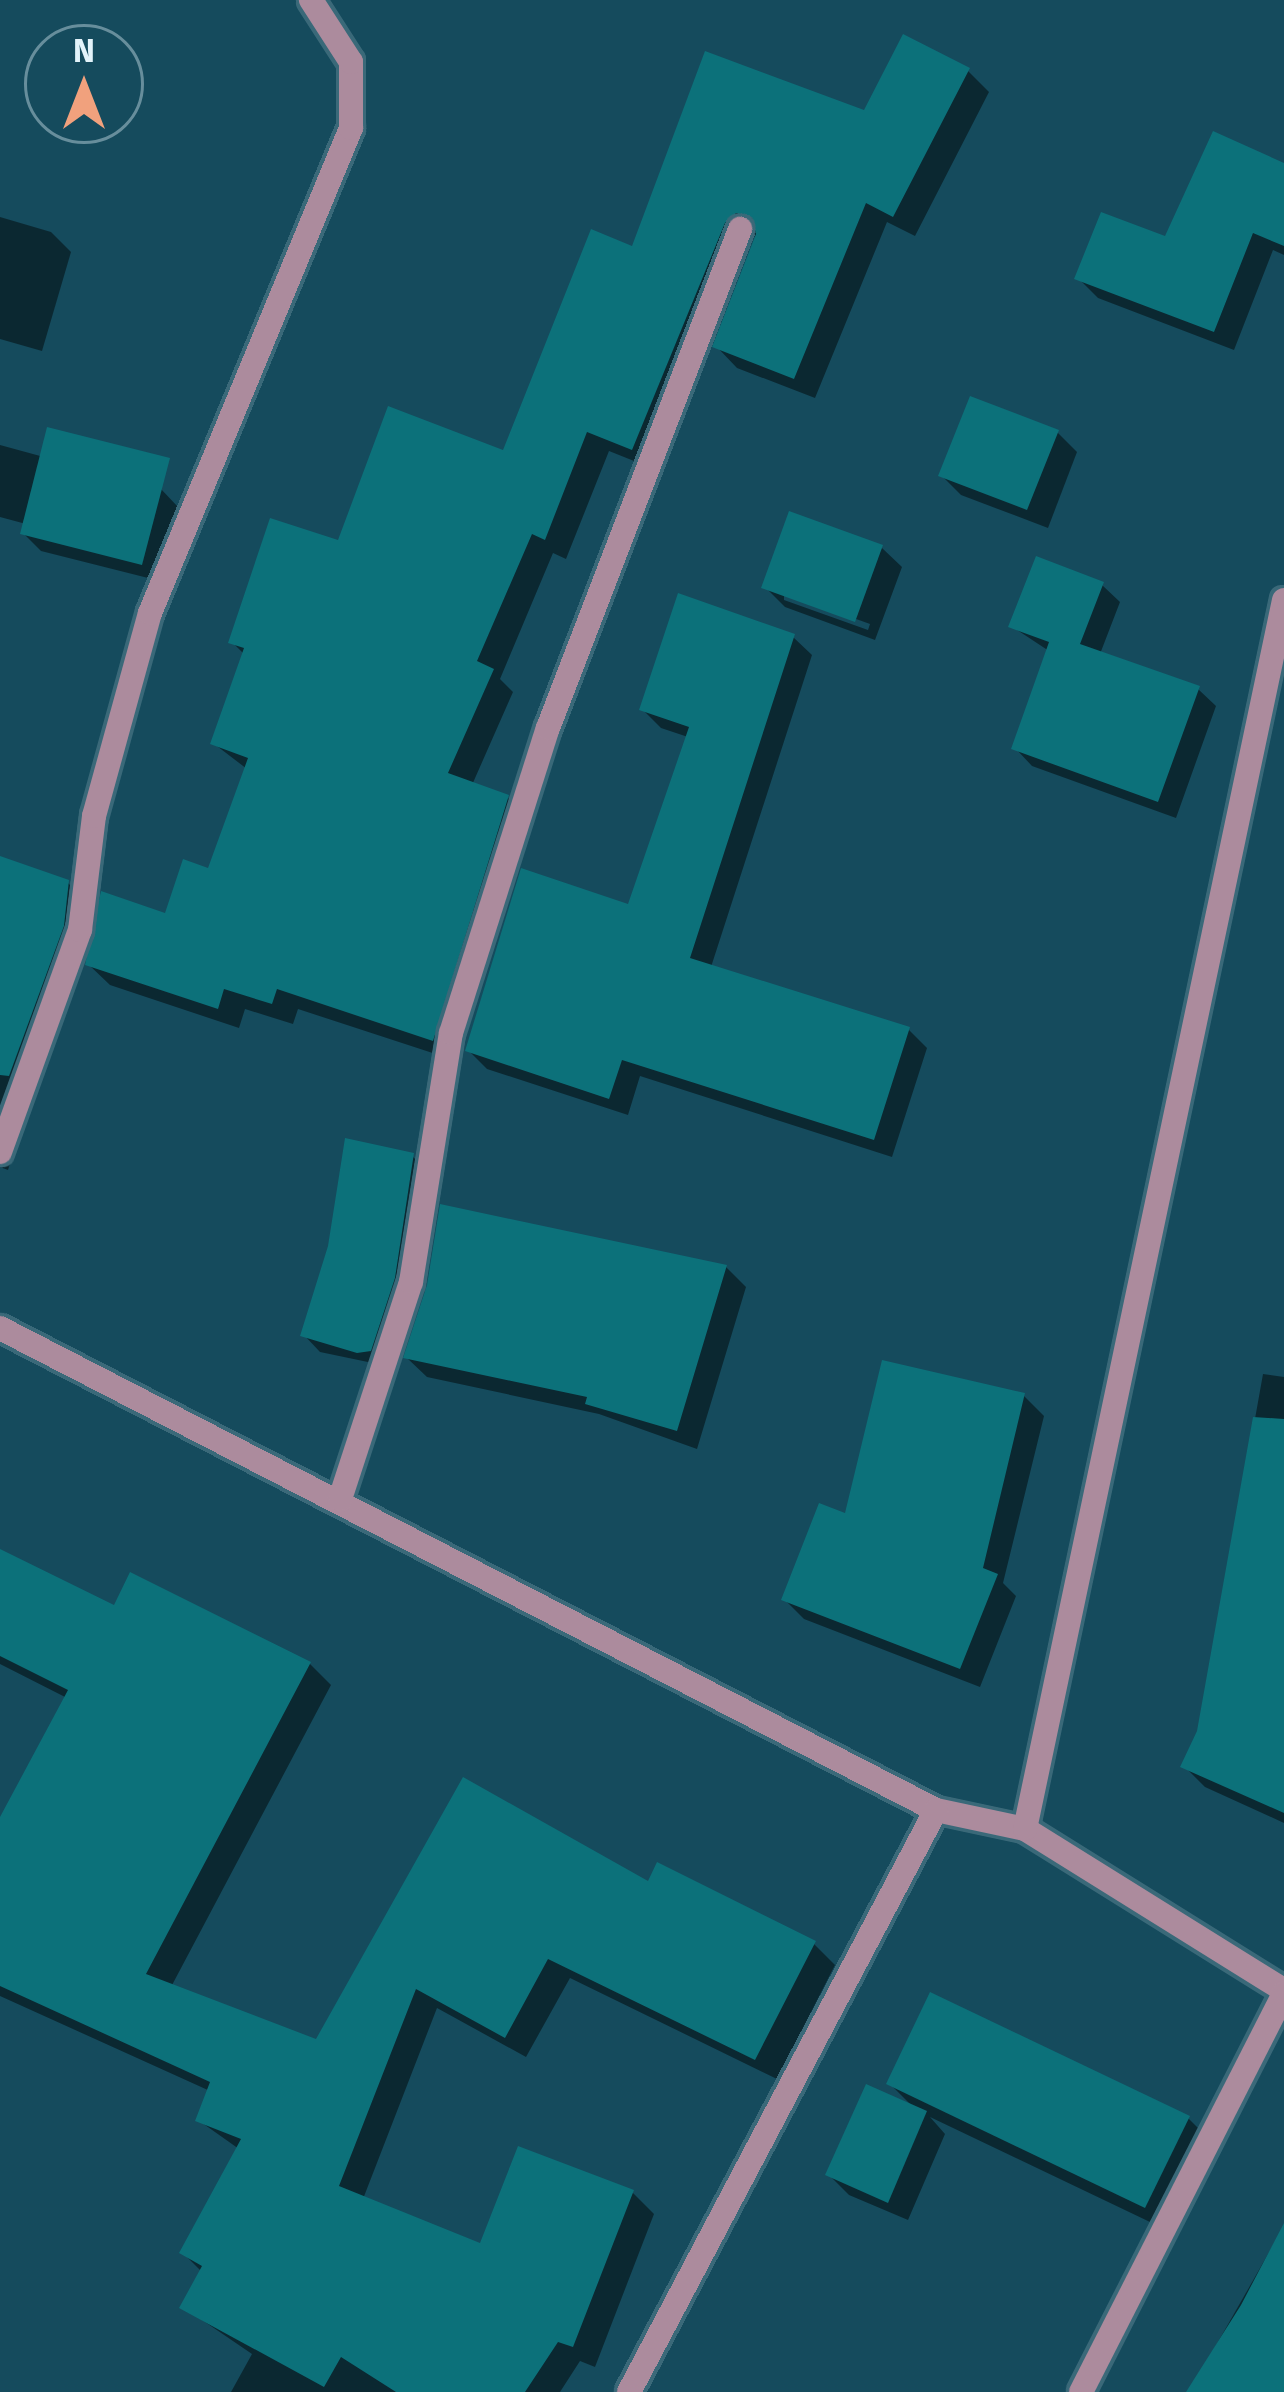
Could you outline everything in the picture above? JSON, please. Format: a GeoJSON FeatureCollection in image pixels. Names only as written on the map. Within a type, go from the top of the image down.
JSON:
{"type":"FeatureCollection","features":[{"type":"Feature","properties":{"kind":"street"},"geometry":{"type":"LineString","coordinates":[[0,1152],[80,930],[94,816],[150,613],[351,128],[351,62],[311,0]]}},
{"type":"Feature","properties":{"kind":"street"},"geometry":{"type":"LineString","coordinates":[[340,1499],[411,1282],[451,1033],[548,728],[740,229]]}},
{"type":"Feature","properties":{"kind":"street"},"geometry":{"type":"LineString","coordinates":[[1025,1829],[1275,689],[1284,600]]}},
{"type":"Feature","properties":{"kind":"street"},"geometry":{"type":"LineString","coordinates":[[0,1328],[340,1499],[936,1810],[1025,1829],[1284,1992],[1081,2392]]}},
{"type":"Feature","properties":{"kind":"street"},"geometry":{"type":"LineString","coordinates":[[628,2392],[936,1810]]}},
{"type":"Feature","properties":{"kind":"building"},"geometry":{"type":"Polygon","coordinates":[[[903,34],[970,68],[893,217],[866,203],[794,379],[712,347],[756,234],[752,218],[736,213],[725,223],[632,450],[587,432],[545,540],[532,534],[477,661],[494,669],[448,773],[509,795],[433,1041],[277,989],[272,1004],[224,989],[218,1009],[85,965],[101,891],[165,913],[183,859],[208,868],[248,758],[210,744],[244,648],[228,643],[270,518],[338,540],[388,406],[503,450],[591,229],[632,246],[705,51],[864,110],[903,34]]]}},
{"type":"Feature","properties":{"kind":"building"},"geometry":{"type":"Polygon","coordinates":[[[1213,131],[1284,163],[1284,246],[1253,233],[1214,332],[1074,279],[1101,212],[1165,236],[1213,131]]]}},
{"type":"Feature","properties":{"kind":"building"},"geometry":{"type":"Polygon","coordinates":[[[970,396],[1059,430],[1027,510],[938,476],[970,396]]]}},
{"type":"Feature","properties":{"kind":"building"},"geometry":{"type":"Polygon","coordinates":[[[47,427],[170,458],[142,565],[20,534],[47,427]]]}},
{"type":"Feature","properties":{"kind":"building"},"geometry":{"type":"Polygon","coordinates":[[[789,511],[883,545],[855,622],[761,588],[789,511]]]}},
{"type":"Feature","properties":{"kind":"building"},"geometry":{"type":"Polygon","coordinates":[[[1036,556],[1104,582],[1080,644],[1200,686],[1158,802],[1011,749],[1049,642],[1008,627],[1036,556]]]}},
{"type":"Feature","properties":{"kind":"building"},"geometry":{"type":"Polygon","coordinates":[[[678,593],[795,634],[690,958],[910,1027],[874,1140],[622,1060],[609,1099],[465,1051],[521,868],[628,904],[689,727],[639,710],[678,593]]]}},
{"type":"Feature","properties":{"kind":"building"},"geometry":{"type":"Polygon","coordinates":[[[0,856],[69,880],[64,926],[9,1076],[0,1075],[0,856]]]}},
{"type":"Feature","properties":{"kind":"building"},"geometry":{"type":"Polygon","coordinates":[[[345,1138],[414,1153],[395,1278],[371,1351],[357,1353],[300,1336],[328,1246],[345,1138]]]}},
{"type":"Feature","properties":{"kind":"building"},"geometry":{"type":"Polygon","coordinates":[[[440,1204],[727,1265],[677,1431],[585,1404],[587,1397],[403,1358],[427,1285],[440,1204]]]}},
{"type":"Feature","properties":{"kind":"building"},"geometry":{"type":"Polygon","coordinates":[[[882,1360],[1025,1393],[983,1568],[998,1574],[960,1669],[781,1600],[819,1503],[845,1513],[882,1360]]]}},
{"type":"Feature","properties":{"kind":"building"},"geometry":{"type":"Polygon","coordinates":[[[1253,1417],[1284,1419],[1284,1813],[1180,1767],[1197,1731],[1253,1417]]]}},
{"type":"Feature","properties":{"kind":"building"},"geometry":{"type":"Polygon","coordinates":[[[0,1549],[114,1605],[130,1572],[311,1662],[146,1974],[316,2039],[463,1777],[648,1881],[657,1862],[816,1941],[755,2060],[548,1959],[505,2038],[416,1989],[339,2186],[480,2243],[518,2146],[634,2190],[573,2347],[558,2342],[525,2392],[396,2392],[341,2357],[324,2387],[179,2308],[202,2266],[179,2253],[241,2139],[195,2121],[210,2082],[0,1986],[0,1817],[68,1690],[0,1656],[0,1549]]]}},
{"type":"Feature","properties":{"kind":"building"},"geometry":{"type":"Polygon","coordinates":[[[930,1992],[1190,2116],[1145,2208],[886,2084],[930,1992]]]}},
{"type":"Feature","properties":{"kind":"building"},"geometry":{"type":"Polygon","coordinates":[[[866,2084],[927,2111],[888,2203],[825,2175],[866,2084]]]}},
{"type":"Feature","properties":{"kind":"building"},"geometry":{"type":"Polygon","coordinates":[[[1284,2223],[1284,2392],[1186,2392],[1241,2305],[1284,2223]]]}}]}
